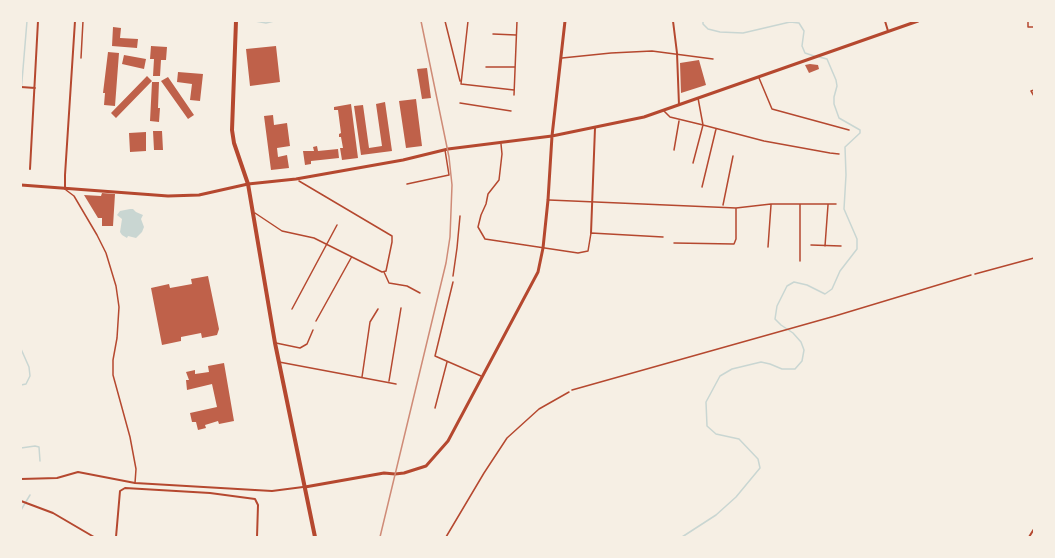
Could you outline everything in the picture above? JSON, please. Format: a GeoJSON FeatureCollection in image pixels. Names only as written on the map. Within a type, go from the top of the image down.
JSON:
{"type":"FeatureCollection","features":[{"type":"Feature","properties":{"kind":"main road"},"geometry":{"type":"LineString","coordinates":[[236,21],[232,130],[248,184],[275,343],[315,537]]}},
{"type":"Feature","properties":{"kind":"street"},"geometry":{"type":"LineString","coordinates":[[30,169],[38,21]]}},
{"type":"Feature","properties":{"kind":"street"},"geometry":{"type":"LineString","coordinates":[[65,189],[75,21]]}},
{"type":"Feature","properties":{"kind":"street"},"geometry":{"type":"LineString","coordinates":[[21,480],[57,478],[78,472],[135,483],[272,491],[384,473],[404,473],[426,466],[448,441],[538,272],[543,248],[552,136],[565,21]]}},
{"type":"Feature","properties":{"kind":"street"},"geometry":{"type":"LineString","coordinates":[[673,21],[679,105]]}},
{"type":"Feature","properties":{"kind":"street"},"geometry":{"type":"LineString","coordinates":[[885,21],[888,31]]}},
{"type":"Feature","properties":{"kind":"street"},"geometry":{"type":"LineString","coordinates":[[21,185],[199,195],[248,184],[296,179],[403,160],[445,150],[552,136],[633,120],[664,111],[918,21]]}},
{"type":"Feature","properties":{"kind":"street"},"geometry":{"type":"LineString","coordinates":[[21,87],[35,88]]}},
{"type":"Feature","properties":{"kind":"street"},"geometry":{"type":"LineString","coordinates":[[591,233],[595,128]]}},
{"type":"Feature","properties":{"kind":"street"},"geometry":{"type":"LineString","coordinates":[[116,537],[120,491],[125,488],[210,493],[255,499],[258,505],[257,537]]}},
{"type":"Feature","properties":{"kind":"street"},"geometry":{"type":"LineString","coordinates":[[22,501],[53,513],[94,537]]}},
{"type":"Feature","properties":{"kind":"street"},"geometry":{"type":"LineString","coordinates":[[1029,537],[1034,530]]}},
{"type":"Feature","properties":{"kind":"lane"},"geometry":{"type":"LineString","coordinates":[[81,58],[84,21]]}},
{"type":"Feature","properties":{"kind":"lane"},"geometry":{"type":"LineString","coordinates":[[445,21],[460,84]]}},
{"type":"Feature","properties":{"kind":"lane"},"geometry":{"type":"LineString","coordinates":[[460,84],[468,21]]}},
{"type":"Feature","properties":{"kind":"lane"},"geometry":{"type":"LineString","coordinates":[[514,95],[517,21]]}},
{"type":"Feature","properties":{"kind":"lane"},"geometry":{"type":"LineString","coordinates":[[1028,21],[1028,27],[1034,27]]}},
{"type":"Feature","properties":{"kind":"lane"},"geometry":{"type":"LineString","coordinates":[[493,34],[516,35]]}},
{"type":"Feature","properties":{"kind":"lane"},"geometry":{"type":"LineString","coordinates":[[561,58],[652,51],[713,59]]}},
{"type":"Feature","properties":{"kind":"lane"},"geometry":{"type":"LineString","coordinates":[[486,67],[515,67]]}},
{"type":"Feature","properties":{"kind":"lane"},"geometry":{"type":"LineString","coordinates":[[759,77],[772,109],[849,130]]}},
{"type":"Feature","properties":{"kind":"lane"},"geometry":{"type":"LineString","coordinates":[[460,84],[514,90]]}},
{"type":"Feature","properties":{"kind":"lane"},"geometry":{"type":"LineString","coordinates":[[1034,90],[1031,91],[1034,96]]}},
{"type":"Feature","properties":{"kind":"lane"},"geometry":{"type":"LineString","coordinates":[[693,163],[703,125],[698,98]]}},
{"type":"Feature","properties":{"kind":"lane"},"geometry":{"type":"LineString","coordinates":[[460,103],[511,111]]}},
{"type":"Feature","properties":{"kind":"lane"},"geometry":{"type":"LineString","coordinates":[[664,111],[670,117],[679,120],[764,141],[839,154]]}},
{"type":"Feature","properties":{"kind":"lane"},"geometry":{"type":"LineString","coordinates":[[674,150],[679,120]]}},
{"type":"Feature","properties":{"kind":"lane"},"geometry":{"type":"LineString","coordinates":[[702,187],[716,129]]}},
{"type":"Feature","properties":{"kind":"lane"},"geometry":{"type":"LineString","coordinates":[[501,144],[499,180],[488,194],[478,227],[484,239],[578,253],[588,251],[591,233],[663,237]]}},
{"type":"Feature","properties":{"kind":"lane"},"geometry":{"type":"LineString","coordinates":[[407,184],[449,175],[445,150]]}},
{"type":"Feature","properties":{"kind":"lane"},"geometry":{"type":"LineString","coordinates":[[723,207],[734,156]]}},
{"type":"Feature","properties":{"kind":"lane"},"geometry":{"type":"LineString","coordinates":[[296,179],[392,236],[384,272]]}},
{"type":"Feature","properties":{"kind":"lane"},"geometry":{"type":"LineString","coordinates":[[65,189],[74,196],[97,235],[106,253],[116,286],[119,307],[113,375],[130,437],[136,469],[135,483]]}},
{"type":"Feature","properties":{"kind":"lane"},"geometry":{"type":"LineString","coordinates":[[548,200],[736,208],[771,204],[836,204]]}},
{"type":"Feature","properties":{"kind":"lane"},"geometry":{"type":"LineString","coordinates":[[768,247],[771,204]]}},
{"type":"Feature","properties":{"kind":"lane"},"geometry":{"type":"LineString","coordinates":[[800,204],[800,261]]}},
{"type":"Feature","properties":{"kind":"lane"},"geometry":{"type":"LineString","coordinates":[[825,246],[828,204]]}},
{"type":"Feature","properties":{"kind":"lane"},"geometry":{"type":"LineString","coordinates":[[674,243],[734,244],[736,208]]}},
{"type":"Feature","properties":{"kind":"lane"},"geometry":{"type":"LineString","coordinates":[[252,211],[282,231],[314,238],[384,272],[389,283],[407,286],[420,293]]}},
{"type":"Feature","properties":{"kind":"lane"},"geometry":{"type":"LineString","coordinates":[[453,276],[460,216]]}},
{"type":"Feature","properties":{"kind":"lane"},"geometry":{"type":"LineString","coordinates":[[292,309],[337,225]]}},
{"type":"Feature","properties":{"kind":"lane"},"geometry":{"type":"LineString","coordinates":[[811,245],[841,246]]}},
{"type":"Feature","properties":{"kind":"lane"},"geometry":{"type":"LineString","coordinates":[[316,321],[352,257]]}},
{"type":"Feature","properties":{"kind":"lane"},"geometry":{"type":"LineString","coordinates":[[975,274],[1034,258]]}},
{"type":"Feature","properties":{"kind":"lane"},"geometry":{"type":"LineString","coordinates":[[453,282],[435,356],[482,376]]}},
{"type":"Feature","properties":{"kind":"lane"},"geometry":{"type":"LineString","coordinates":[[389,383],[400,308]]}},
{"type":"Feature","properties":{"kind":"lane"},"geometry":{"type":"LineString","coordinates":[[362,378],[370,322],[378,309]]}},
{"type":"Feature","properties":{"kind":"lane"},"geometry":{"type":"LineString","coordinates":[[275,343],[300,348],[307,344],[313,330]]}},
{"type":"Feature","properties":{"kind":"lane"},"geometry":{"type":"LineString","coordinates":[[279,362],[396,384]]}},
{"type":"Feature","properties":{"kind":"lane"},"geometry":{"type":"LineString","coordinates":[[435,408],[447,362]]}},
{"type":"Feature","properties":{"kind":"lane"},"geometry":{"type":"LineString","coordinates":[[446,537],[507,438],[539,409],[569,392]]}},
{"type":"Feature","properties":{"kind":"path"},"geometry":{"type":"LineString","coordinates":[[569,392],[975,274]]}},
{"type":"Feature","properties":{"kind":"shaded area"},"geometry":{"type":"Polygon","coordinates":[[[130,209],[143,215],[141,219],[144,227],[136,238],[128,236],[127,238],[120,232],[122,219],[117,215],[120,211],[130,209]]]}},
{"type":"Feature","properties":{"kind":"building"},"geometry":{"type":"Polygon","coordinates":[[[113,27],[121,28],[120,38],[138,39],[137,48],[112,46],[113,27]]]}},
{"type":"Feature","properties":{"kind":"building"},"geometry":{"type":"Polygon","coordinates":[[[151,46],[167,47],[166,60],[161,60],[160,76],[153,76],[154,59],[150,59],[151,46]]]}},
{"type":"Feature","properties":{"kind":"building"},"geometry":{"type":"Polygon","coordinates":[[[276,46],[280,82],[250,86],[246,49],[276,46]]]}},
{"type":"Feature","properties":{"kind":"building"},"geometry":{"type":"Polygon","coordinates":[[[108,52],[119,53],[115,106],[104,105],[105,93],[103,93],[108,52]]]}},
{"type":"Feature","properties":{"kind":"building"},"geometry":{"type":"Polygon","coordinates":[[[124,55],[146,59],[144,69],[122,64],[124,55]]]}},
{"type":"Feature","properties":{"kind":"building"},"geometry":{"type":"Polygon","coordinates":[[[699,60],[706,85],[681,93],[680,63],[699,60]]]}},
{"type":"Feature","properties":{"kind":"building"},"geometry":{"type":"Polygon","coordinates":[[[805,65],[818,65],[819,69],[809,73],[805,65]]]}},
{"type":"Feature","properties":{"kind":"building"},"geometry":{"type":"Polygon","coordinates":[[[427,68],[431,98],[422,99],[417,69],[427,68]]]}},
{"type":"Feature","properties":{"kind":"building"},"geometry":{"type":"Polygon","coordinates":[[[178,72],[203,74],[200,101],[190,100],[192,84],[177,82],[178,72]]]}},
{"type":"Feature","properties":{"kind":"building"},"geometry":{"type":"Polygon","coordinates":[[[147,76],[152,81],[116,118],[111,113],[147,76]]]}},
{"type":"Feature","properties":{"kind":"building"},"geometry":{"type":"Polygon","coordinates":[[[168,77],[194,115],[188,119],[161,81],[168,77]]]}},
{"type":"Feature","properties":{"kind":"building"},"geometry":{"type":"Polygon","coordinates":[[[152,82],[159,82],[159,122],[150,121],[152,82]]]}},
{"type":"Feature","properties":{"kind":"building"},"geometry":{"type":"Polygon","coordinates":[[[416,99],[422,146],[406,148],[399,101],[416,99]]]}},
{"type":"Feature","properties":{"kind":"building"},"geometry":{"type":"Polygon","coordinates":[[[385,102],[392,151],[361,155],[354,106],[363,105],[369,148],[382,146],[376,104],[385,102]]]}},
{"type":"Feature","properties":{"kind":"building"},"geometry":{"type":"Polygon","coordinates":[[[351,104],[358,158],[342,160],[340,148],[343,148],[341,137],[339,137],[341,133],[338,110],[334,110],[334,107],[351,104]]]}},
{"type":"Feature","properties":{"kind":"building"},"geometry":{"type":"Polygon","coordinates":[[[273,115],[274,125],[287,123],[290,146],[277,148],[278,157],[287,155],[289,168],[271,170],[264,116],[273,115]]]}},
{"type":"Feature","properties":{"kind":"building"},"geometry":{"type":"Polygon","coordinates":[[[153,131],[162,131],[163,150],[154,150],[153,131]]]}},
{"type":"Feature","properties":{"kind":"building"},"geometry":{"type":"Polygon","coordinates":[[[146,132],[146,151],[130,152],[129,133],[146,132]]]}},
{"type":"Feature","properties":{"kind":"building"},"geometry":{"type":"Polygon","coordinates":[[[317,146],[318,151],[338,149],[339,158],[311,161],[311,164],[305,165],[303,151],[314,151],[313,147],[317,146]]]}},
{"type":"Feature","properties":{"kind":"building"},"geometry":{"type":"Polygon","coordinates":[[[102,193],[115,194],[113,226],[102,226],[102,218],[98,218],[84,195],[101,196],[102,193]]]}},
{"type":"Feature","properties":{"kind":"building"},"geometry":{"type":"Polygon","coordinates":[[[208,276],[219,329],[217,335],[202,338],[201,333],[181,337],[181,341],[162,345],[151,288],[169,284],[170,288],[192,284],[191,279],[208,276]]]}},
{"type":"Feature","properties":{"kind":"building"},"geometry":{"type":"Polygon","coordinates":[[[224,363],[234,421],[219,424],[218,421],[198,430],[196,422],[192,422],[190,413],[217,407],[212,384],[187,390],[186,380],[189,380],[186,372],[195,370],[195,374],[209,372],[208,366],[224,363]]]}},
{"type":"Feature","properties":{"kind":"waterway"},"geometry":{"type":"LineString","coordinates":[[21,93],[27,21]]}},
{"type":"Feature","properties":{"kind":"waterway"},"geometry":{"type":"LineString","coordinates":[[255,21],[266,23],[274,21]]}},
{"type":"Feature","properties":{"kind":"waterway"},"geometry":{"type":"LineString","coordinates":[[703,21],[708,29],[743,33],[790,22],[799,23],[804,31],[802,46],[805,53],[814,56]]}},
{"type":"Feature","properties":{"kind":"waterway"},"geometry":{"type":"LineString","coordinates":[[682,537],[716,515],[736,497],[760,468],[758,459],[739,439],[716,434],[707,426],[706,402],[720,376],[732,369],[761,362],[782,369],[795,369],[802,361],[804,350],[801,342],[775,319],[777,306],[787,286],[794,282],[807,285],[825,294],[832,289],[840,271],[857,249],[857,239],[844,209],[845,147],[860,133],[860,130],[839,118],[834,104],[836,80],[827,59],[819,57]]}},
{"type":"Feature","properties":{"kind":"waterway"},"geometry":{"type":"LineString","coordinates":[[21,349],[29,367],[30,376],[26,384],[21,385]]}},
{"type":"Feature","properties":{"kind":"waterway"},"geometry":{"type":"LineString","coordinates":[[21,448],[39,447],[40,461]]}},
{"type":"Feature","properties":{"kind":"waterway"},"geometry":{"type":"LineString","coordinates":[[21,510],[30,495]]}},
{"type":"Feature","properties":{"kind":"railway"},"geometry":{"type":"LineString","coordinates":[[380,537],[446,263],[450,237],[452,185],[449,157],[421,21]]}}]}
